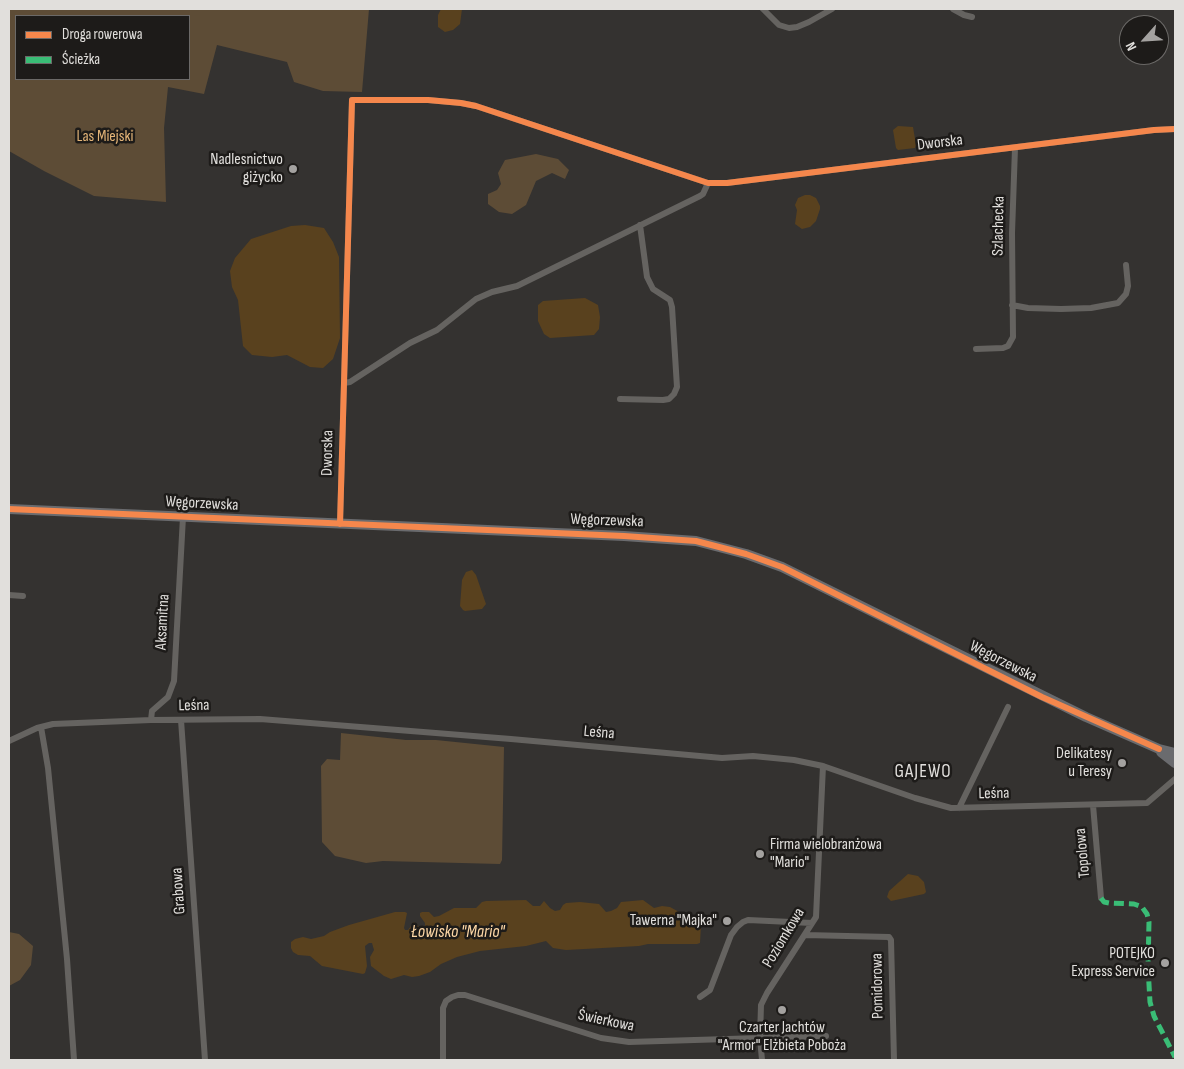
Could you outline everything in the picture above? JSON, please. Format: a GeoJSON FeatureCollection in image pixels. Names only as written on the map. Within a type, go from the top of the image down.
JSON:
{"type":"FeatureCollection","features":[{"type":"Feature","properties":{"kind":"main road","name":"Węgorzewska"},"geometry":{"type":"LineString","coordinates":[[9,509],[658,537],[696,541],[730,549],[782,567],[1051,701],[1158,750],[1175,763]]}},
{"type":"Feature","properties":{"kind":"main road","name":"Węgorzewska"},"geometry":{"type":"LineString","coordinates":[[1158,750],[1175,753]]}},
{"type":"Feature","properties":{"kind":"street"},"geometry":{"type":"LineString","coordinates":[[762,9],[779,26],[789,28],[809,22],[832,9]]}},
{"type":"Feature","properties":{"kind":"street"},"geometry":{"type":"LineString","coordinates":[[953,9],[972,17]]}},
{"type":"Feature","properties":{"kind":"street","name":"Dworska"},"geometry":{"type":"LineString","coordinates":[[340,524],[352,100],[428,100],[476,106],[708,184],[1175,129]]}},
{"type":"Feature","properties":{"kind":"street","name":"Szlachecka"},"geometry":{"type":"LineString","coordinates":[[976,348],[997,349],[1008,346],[1013,337],[1012,225],[1015,148]]}},
{"type":"Feature","properties":{"kind":"street"},"geometry":{"type":"LineString","coordinates":[[344,383],[350,382],[410,343],[437,330],[465,306],[484,295],[517,286],[703,194],[708,184]]}},
{"type":"Feature","properties":{"kind":"street"},"geometry":{"type":"LineString","coordinates":[[620,398],[663,400],[674,394],[677,387],[672,307],[670,300],[653,289],[647,277],[640,225]]}},
{"type":"Feature","properties":{"kind":"street"},"geometry":{"type":"LineString","coordinates":[[1012,305],[1028,308],[1061,309],[1091,308],[1118,302],[1126,294],[1126,265]]}},
{"type":"Feature","properties":{"kind":"street","name":"Aksamitna"},"geometry":{"type":"LineString","coordinates":[[151,720],[152,712],[168,697],[174,681],[183,517]]}},
{"type":"Feature","properties":{"kind":"street"},"geometry":{"type":"LineString","coordinates":[[9,595],[23,596]]}},
{"type":"Feature","properties":{"kind":"street"},"geometry":{"type":"LineString","coordinates":[[960,808],[1008,707]]}},
{"type":"Feature","properties":{"kind":"street","name":"Leśna"},"geometry":{"type":"LineString","coordinates":[[9,741],[41,727],[53,724],[151,720],[260,719],[519,739],[722,758],[774,757],[824,766],[952,808],[1147,803],[1175,779]]}},
{"type":"Feature","properties":{"kind":"street","name":"Grabowa"},"geometry":{"type":"LineString","coordinates":[[181,720],[205,1060]]}},
{"type":"Feature","properties":{"kind":"street"},"geometry":{"type":"LineString","coordinates":[[41,727],[48,768],[67,959],[74,1060]]}},
{"type":"Feature","properties":{"kind":"street","name":"Poziomkowa"},"geometry":{"type":"LineString","coordinates":[[762,1060],[760,1038],[761,1005],[816,917],[824,766]]}},
{"type":"Feature","properties":{"kind":"street","name":"Topolowa"},"geometry":{"type":"LineString","coordinates":[[1093,805],[1101,898]]}},
{"type":"Feature","properties":{"kind":"street"},"geometry":{"type":"LineString","coordinates":[[700,997],[710,990],[731,935],[743,922],[748,920],[812,923]]}},
{"type":"Feature","properties":{"kind":"street","name":"Pomidorowa"},"geometry":{"type":"LineString","coordinates":[[805,935],[889,937],[891,940],[894,1060]]}},
{"type":"Feature","properties":{"kind":"street","name":"Świerkowa"},"geometry":{"type":"LineString","coordinates":[[443,1060],[443,1008],[446,1001],[458,995],[465,995],[601,1038],[616,1041],[644,1042],[826,1036]]}},
{"type":"Feature","properties":{"kind":"green space","name":"Las Miejski"},"geometry":{"type":"Polygon","coordinates":[[[9,9],[369,9],[362,92],[323,91],[294,82],[287,62],[217,45],[204,94],[168,87],[164,128],[166,202],[94,196],[9,151],[9,9]]]}},
{"type":"Feature","properties":{"kind":"green space"},"geometry":{"type":"Polygon","coordinates":[[[536,154],[558,159],[569,170],[565,179],[552,173],[536,181],[526,205],[512,214],[499,212],[488,204],[488,194],[497,190],[501,184],[498,173],[505,160],[536,154]]]}},
{"type":"Feature","properties":{"kind":"green space"},"geometry":{"type":"Polygon","coordinates":[[[341,733],[504,747],[502,860],[500,864],[383,861],[366,863],[335,856],[322,842],[321,766],[327,759],[340,760],[341,733]]]}},
{"type":"Feature","properties":{"kind":"green space"},"geometry":{"type":"Polygon","coordinates":[[[9,932],[19,934],[33,946],[31,965],[20,980],[9,986],[9,932]]]}},
{"type":"Feature","properties":{"kind":"water"},"geometry":{"type":"Polygon","coordinates":[[[441,9],[462,9],[460,24],[453,30],[445,32],[438,27],[438,15],[441,9]]]}},
{"type":"Feature","properties":{"kind":"water"},"geometry":{"type":"Polygon","coordinates":[[[898,126],[913,127],[915,148],[898,150],[896,148],[893,130],[898,126]]]}},
{"type":"Feature","properties":{"kind":"water"},"geometry":{"type":"Polygon","coordinates":[[[805,195],[816,198],[820,209],[816,221],[810,227],[802,229],[795,224],[797,210],[795,205],[798,198],[805,195]]]}},
{"type":"Feature","properties":{"kind":"water"},"geometry":{"type":"Polygon","coordinates":[[[305,225],[324,228],[333,242],[339,257],[340,338],[333,359],[323,368],[310,367],[287,355],[272,357],[252,355],[243,346],[238,300],[232,287],[230,271],[235,258],[251,239],[291,226],[305,225]]]}},
{"type":"Feature","properties":{"kind":"water"},"geometry":{"type":"Polygon","coordinates":[[[585,298],[598,305],[599,329],[594,335],[550,338],[544,334],[538,321],[538,305],[543,301],[585,298]]]}},
{"type":"Feature","properties":{"kind":"water"},"geometry":{"type":"Polygon","coordinates":[[[472,570],[476,575],[486,604],[482,609],[465,611],[460,606],[462,580],[466,572],[472,570]]]}},
{"type":"Feature","properties":{"kind":"water"},"geometry":{"type":"Polygon","coordinates":[[[908,874],[918,876],[924,882],[926,892],[891,901],[887,897],[889,891],[908,874]]]}},
{"type":"Feature","properties":{"kind":"water","name":"Łowisko \"Mario\""},"geometry":{"type":"Polygon","coordinates":[[[526,900],[533,906],[540,906],[544,901],[555,911],[560,910],[566,903],[599,904],[606,912],[617,908],[621,902],[643,900],[654,908],[670,907],[701,924],[700,943],[648,944],[566,950],[553,948],[546,941],[526,946],[480,951],[457,957],[419,976],[404,975],[391,979],[371,966],[370,957],[374,950],[372,943],[365,946],[367,966],[363,974],[322,966],[310,956],[298,955],[291,948],[291,942],[295,939],[303,937],[311,939],[324,936],[349,925],[395,912],[407,913],[404,928],[408,930],[414,922],[420,928],[425,926],[420,916],[422,912],[429,912],[434,917],[454,908],[476,908],[486,901],[526,900]]]}},
{"type":"Feature","properties":{"kind":"marked path"},"geometry":{"type":"LineString","coordinates":[[1101,898],[1104,902],[1109,903],[1134,904],[1142,907],[1147,914],[1149,922],[1148,967],[1150,1002],[1154,1016],[1175,1057]]}},
{"type":"Feature","properties":{"kind":"cycle path"},"geometry":{"type":"LineString","coordinates":[[340,524],[352,100],[428,100],[476,106],[708,183],[727,183],[1154,130],[1175,129]]}},
{"type":"Feature","properties":{"kind":"cycle path"},"geometry":{"type":"LineString","coordinates":[[9,509],[624,536],[696,541],[746,554],[782,567],[1042,697],[1159,749]]}},
{"type":"Feature","properties":{"kind":"place","name":"Nadlesnictwo giżycko"},"geometry":{"type":"Point","coordinates":[293,169]}},
{"type":"Feature","properties":{"kind":"place","name":"Delikatesy u Teresy"},"geometry":{"type":"Point","coordinates":[1122,763]}},
{"type":"Feature","properties":{"kind":"place","name":"Firma wielobranżowa \"Mario\""},"geometry":{"type":"Point","coordinates":[760,854]}},
{"type":"Feature","properties":{"kind":"place","name":"Tawerna \"Majka\""},"geometry":{"type":"Point","coordinates":[727,921]}},
{"type":"Feature","properties":{"kind":"place","name":"POTEJKO Express Service"},"geometry":{"type":"Point","coordinates":[1165,963]}},
{"type":"Feature","properties":{"kind":"place","name":"Czarter Jachtów \"Armor\" Elżbieta Poboża"},"geometry":{"type":"Point","coordinates":[782,1010]}},
{"type":"Feature","properties":{"kind":"district","name":"GAJEWO"},"geometry":{"type":"Point","coordinates":[923,772]}}]}
